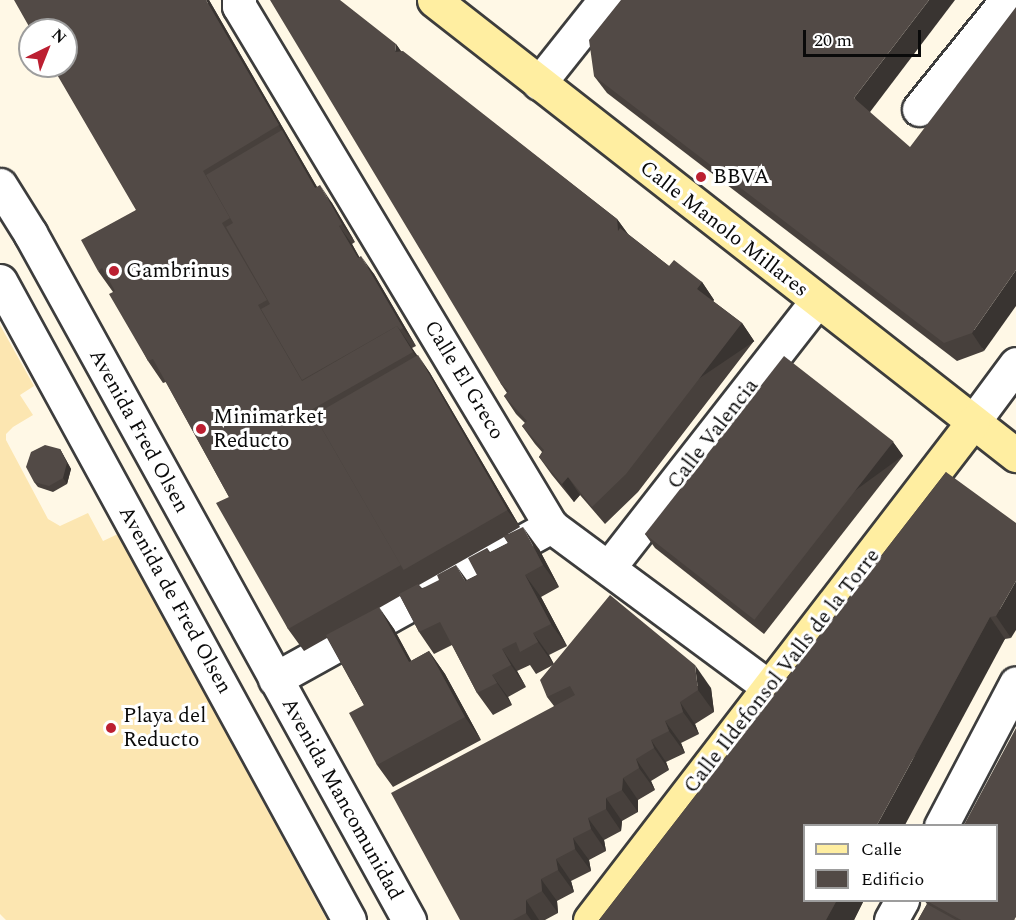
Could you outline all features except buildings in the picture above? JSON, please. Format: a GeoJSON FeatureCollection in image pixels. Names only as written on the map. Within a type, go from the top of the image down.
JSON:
{"type":"FeatureCollection","features":[{"type":"Feature","properties":{"kind":"main road","name":"Calle Manolo Millares"},"geometry":{"type":"LineString","coordinates":[[434,0],[817,302],[1016,455]]}},
{"type":"Feature","properties":{"kind":"main road","name":"Calle Ildefonsol Valls de la Torre"},"geometry":{"type":"LineString","coordinates":[[590,920],[973,422]]}},
{"type":"Feature","properties":{"kind":"street","name":"Calle El Greco"},"geometry":{"type":"LineString","coordinates":[[239,0],[239,6],[551,526],[770,688]]}},
{"type":"Feature","properties":{"kind":"street"},"geometry":{"type":"LineString","coordinates":[[539,83],[605,0]]}},
{"type":"Feature","properties":{"kind":"street"},"geometry":{"type":"LineString","coordinates":[[920,109],[1007,0]]}},
{"type":"Feature","properties":{"kind":"street","name":"Avenida Fred Olsen"},"geometry":{"type":"LineString","coordinates":[[0,185],[30,234],[275,679]]}},
{"type":"Feature","properties":{"kind":"street","name":"Avenida de Fred Olsen"},"geometry":{"type":"LineString","coordinates":[[0,281],[349,920]]}},
{"type":"Feature","properties":{"kind":"street","name":"Calle Valencia"},"geometry":{"type":"LineString","coordinates":[[609,567],[817,302]]}},
{"type":"Feature","properties":{"kind":"street"},"geometry":{"type":"LineString","coordinates":[[973,422],[1016,364]]}},
{"type":"Feature","properties":{"kind":"street"},"geometry":{"type":"LineString","coordinates":[[275,679],[551,526]]}},
{"type":"Feature","properties":{"kind":"street","name":"Avenida Mancomunidad"},"geometry":{"type":"LineString","coordinates":[[275,679],[409,920]]}},
{"type":"Feature","properties":{"kind":"street"},"geometry":{"type":"LineString","coordinates":[[942,824],[1016,683]]}},
{"type":"Feature","properties":{"kind":"street"},"geometry":{"type":"LineString","coordinates":[[891,920],[901,902]]}},
{"type":"Feature","properties":{"kind":"sand","name":"Playa del Reducto"},"geometry":{"type":"Polygon","coordinates":[[[0,325],[34,386],[20,395],[33,415],[13,427],[6,434],[6,440],[48,519],[60,526],[88,513],[103,541],[118,534],[327,920],[6,920],[0,914],[0,325]]]}},
{"type":"Feature","properties":{"kind":"place","name":"BBVA"},"geometry":{"type":"Point","coordinates":[701,177]}},
{"type":"Feature","properties":{"kind":"place","name":"Gambrinus"},"geometry":{"type":"Point","coordinates":[114,271]}},
{"type":"Feature","properties":{"kind":"place","name":"Minimarket Reducto"},"geometry":{"type":"Point","coordinates":[201,429]}},
{"type":"Feature","properties":{"kind":"place","name":"Playa del Reducto"},"geometry":{"type":"Point","coordinates":[111,728]}}]}
